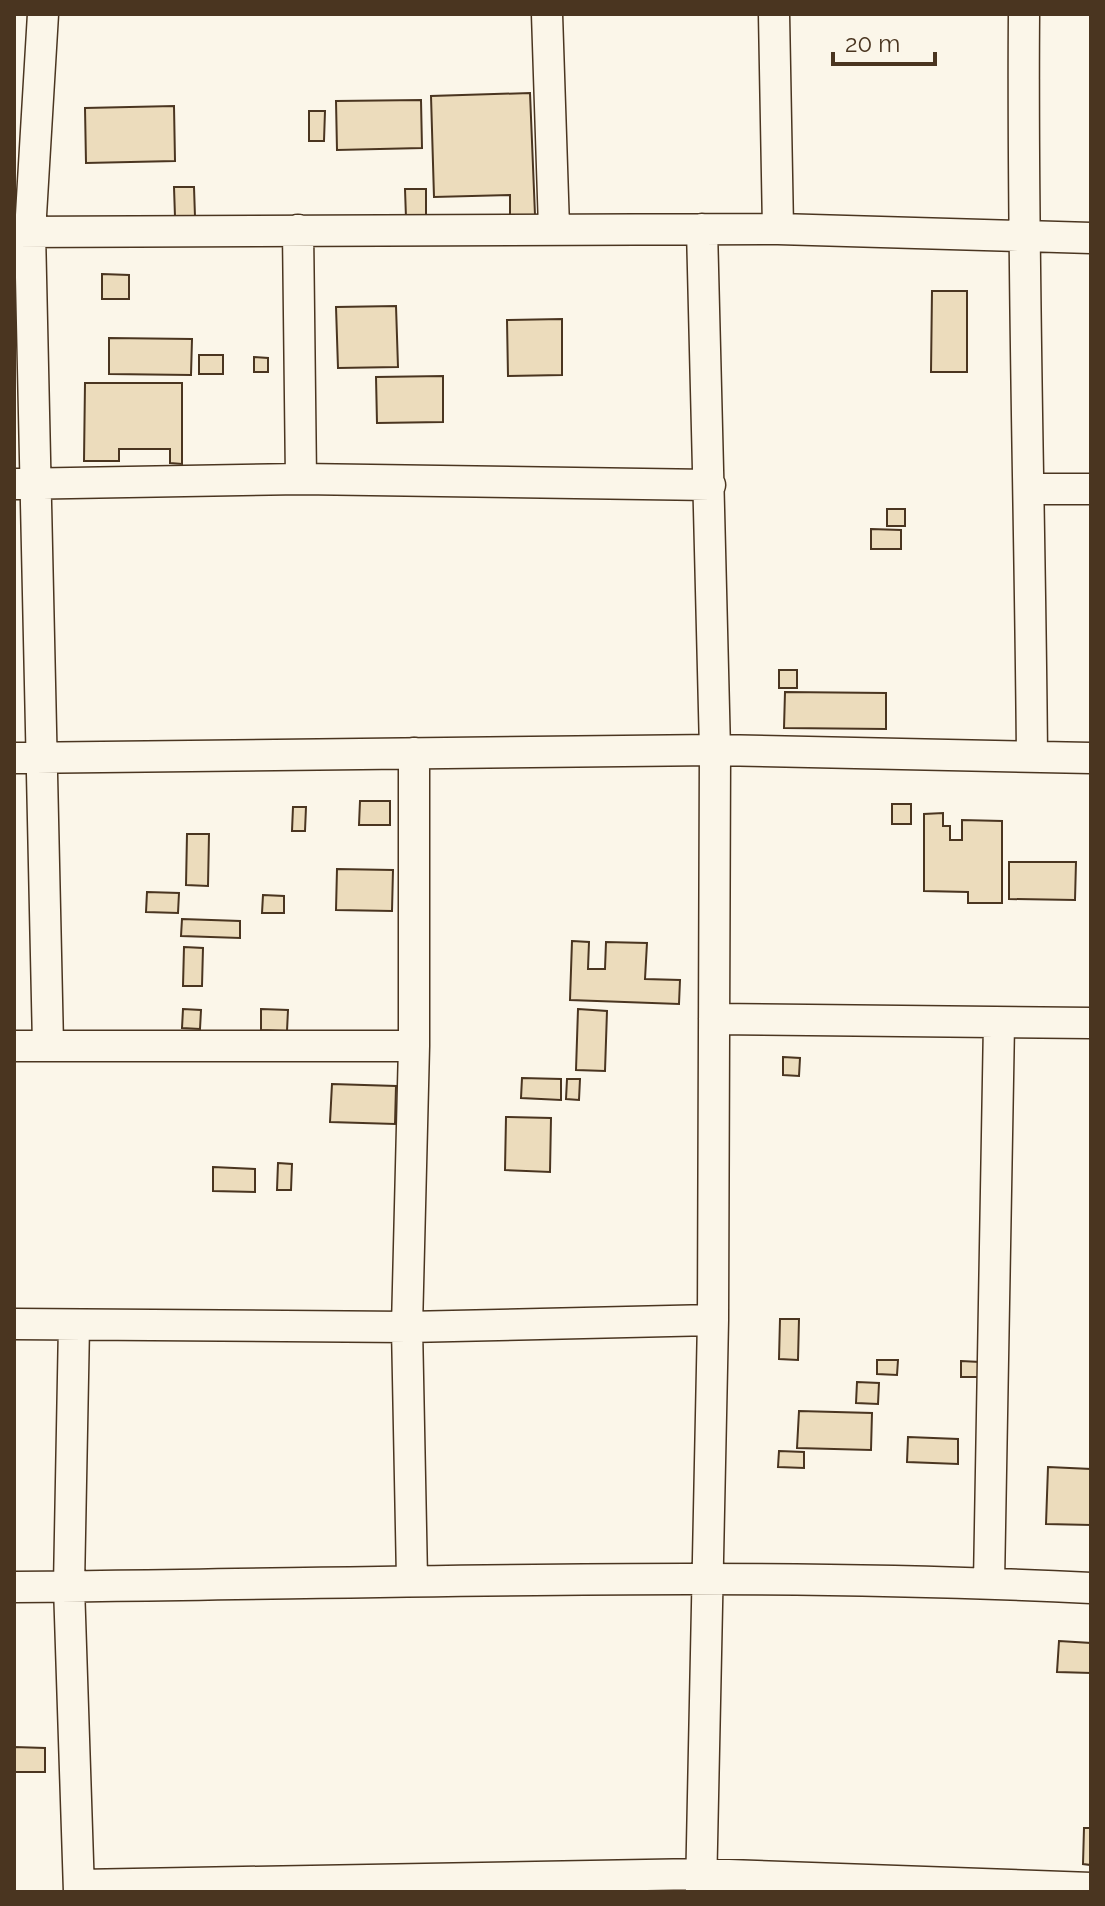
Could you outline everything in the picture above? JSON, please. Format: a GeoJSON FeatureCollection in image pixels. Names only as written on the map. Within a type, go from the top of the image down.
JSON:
{"type":"FeatureCollection","features":[{"type":"Feature","properties":{"kind":"street"},"geometry":{"type":"LineString","coordinates":[[43,14],[22,232],[26,758],[48,1045]]}},
{"type":"Feature","properties":{"kind":"street"},"geometry":{"type":"LineString","coordinates":[[547,14],[554,228]]}},
{"type":"Feature","properties":{"kind":"street"},"geometry":{"type":"LineString","coordinates":[[774,14],[778,229]]}},
{"type":"Feature","properties":{"kind":"street"},"geometry":{"type":"LineString","coordinates":[[1024,14],[1023,237],[1030,489],[1032,757]]}},
{"type":"Feature","properties":{"kind":"street"},"geometry":{"type":"LineString","coordinates":[[701,1883],[713,1320],[715,750],[702,229]]}},
{"type":"Feature","properties":{"kind":"street"},"geometry":{"type":"LineString","coordinates":[[22,232],[778,229],[1091,238]]}},
{"type":"Feature","properties":{"kind":"street"},"geometry":{"type":"LineString","coordinates":[[298,230],[301,479]]}},
{"type":"Feature","properties":{"kind":"street"},"geometry":{"type":"LineString","coordinates":[[26,484],[301,479],[710,485]]}},
{"type":"Feature","properties":{"kind":"street"},"geometry":{"type":"LineString","coordinates":[[1030,489],[1091,489]]}},
{"type":"Feature","properties":{"kind":"street"},"geometry":{"type":"LineString","coordinates":[[26,758],[715,750],[1091,758]]}},
{"type":"Feature","properties":{"kind":"street"},"geometry":{"type":"LineString","coordinates":[[412,1579],[407,1327],[414,1046],[414,753]]}},
{"type":"Feature","properties":{"kind":"street"},"geometry":{"type":"LineString","coordinates":[[714,1019],[1091,1023]]}},
{"type":"Feature","properties":{"kind":"street"},"geometry":{"type":"LineString","coordinates":[[989,1583],[999,1023]]}},
{"type":"Feature","properties":{"kind":"street"},"geometry":{"type":"LineString","coordinates":[[14,1046],[414,1046]]}},
{"type":"Feature","properties":{"kind":"street"},"geometry":{"type":"LineString","coordinates":[[14,1324],[407,1327],[713,1320]]}},
{"type":"Feature","properties":{"kind":"street"},"geometry":{"type":"LineString","coordinates":[[74,1325],[69,1586],[79,1888],[701,1883],[1091,1888]]}},
{"type":"Feature","properties":{"kind":"street"},"geometry":{"type":"LineString","coordinates":[[14,1587],[412,1579],[989,1583],[1091,1588]]}},
{"type":"Feature","properties":{"kind":"building"},"geometry":{"type":"Polygon","coordinates":[[[530,93],[535,215],[510,216],[510,195],[434,197],[431,96],[530,93]]]}},
{"type":"Feature","properties":{"kind":"building"},"geometry":{"type":"Polygon","coordinates":[[[421,100],[422,148],[337,150],[336,101],[421,100]]]}},
{"type":"Feature","properties":{"kind":"building"},"geometry":{"type":"Polygon","coordinates":[[[174,106],[175,161],[86,163],[85,108],[174,106]]]}},
{"type":"Feature","properties":{"kind":"building"},"geometry":{"type":"Polygon","coordinates":[[[309,111],[325,111],[324,141],[309,141],[309,111]]]}},
{"type":"Feature","properties":{"kind":"building"},"geometry":{"type":"Polygon","coordinates":[[[174,187],[194,187],[195,217],[175,217],[174,187]]]}},
{"type":"Feature","properties":{"kind":"building"},"geometry":{"type":"Polygon","coordinates":[[[405,189],[426,189],[426,217],[406,218],[405,189]]]}},
{"type":"Feature","properties":{"kind":"building"},"geometry":{"type":"Polygon","coordinates":[[[102,274],[129,275],[129,299],[102,299],[102,274]]]}},
{"type":"Feature","properties":{"kind":"building"},"geometry":{"type":"Polygon","coordinates":[[[932,291],[967,291],[967,372],[931,372],[932,291]]]}},
{"type":"Feature","properties":{"kind":"building"},"geometry":{"type":"Polygon","coordinates":[[[396,306],[398,367],[338,368],[336,307],[396,306]]]}},
{"type":"Feature","properties":{"kind":"building"},"geometry":{"type":"Polygon","coordinates":[[[562,319],[562,375],[508,376],[507,320],[562,319]]]}},
{"type":"Feature","properties":{"kind":"building"},"geometry":{"type":"Polygon","coordinates":[[[109,338],[192,339],[191,375],[109,374],[109,338]]]}},
{"type":"Feature","properties":{"kind":"building"},"geometry":{"type":"Polygon","coordinates":[[[199,355],[223,355],[223,374],[199,374],[199,355]]]}},
{"type":"Feature","properties":{"kind":"building"},"geometry":{"type":"Polygon","coordinates":[[[254,357],[268,358],[268,372],[254,372],[254,357]]]}},
{"type":"Feature","properties":{"kind":"building"},"geometry":{"type":"Polygon","coordinates":[[[443,376],[443,422],[377,423],[376,377],[443,376]]]}},
{"type":"Feature","properties":{"kind":"building"},"geometry":{"type":"Polygon","coordinates":[[[85,383],[182,383],[182,464],[170,463],[170,449],[119,449],[119,461],[84,461],[85,383]]]}},
{"type":"Feature","properties":{"kind":"building"},"geometry":{"type":"Polygon","coordinates":[[[887,509],[905,509],[905,526],[887,526],[887,509]]]}},
{"type":"Feature","properties":{"kind":"building"},"geometry":{"type":"Polygon","coordinates":[[[871,529],[901,530],[901,549],[871,549],[871,529]]]}},
{"type":"Feature","properties":{"kind":"building"},"geometry":{"type":"Polygon","coordinates":[[[779,670],[797,670],[797,688],[779,688],[779,670]]]}},
{"type":"Feature","properties":{"kind":"building"},"geometry":{"type":"Polygon","coordinates":[[[785,692],[886,693],[886,729],[784,728],[785,692]]]}},
{"type":"Feature","properties":{"kind":"building"},"geometry":{"type":"Polygon","coordinates":[[[360,801],[390,801],[390,825],[359,825],[360,801]]]}},
{"type":"Feature","properties":{"kind":"building"},"geometry":{"type":"Polygon","coordinates":[[[892,804],[911,804],[911,824],[892,824],[892,804]]]}},
{"type":"Feature","properties":{"kind":"building"},"geometry":{"type":"Polygon","coordinates":[[[293,807],[306,807],[305,831],[292,831],[293,807]]]}},
{"type":"Feature","properties":{"kind":"building"},"geometry":{"type":"Polygon","coordinates":[[[943,813],[943,826],[950,826],[950,840],[962,840],[962,820],[1002,821],[1002,903],[968,903],[968,892],[924,891],[924,814],[943,813]]]}},
{"type":"Feature","properties":{"kind":"building"},"geometry":{"type":"Polygon","coordinates":[[[187,834],[209,834],[208,886],[186,885],[187,834]]]}},
{"type":"Feature","properties":{"kind":"building"},"geometry":{"type":"Polygon","coordinates":[[[1009,862],[1076,862],[1075,900],[1009,899],[1009,862]]]}},
{"type":"Feature","properties":{"kind":"building"},"geometry":{"type":"Polygon","coordinates":[[[337,869],[393,870],[392,911],[336,910],[337,869]]]}},
{"type":"Feature","properties":{"kind":"building"},"geometry":{"type":"Polygon","coordinates":[[[147,892],[179,893],[178,913],[146,912],[147,892]]]}},
{"type":"Feature","properties":{"kind":"building"},"geometry":{"type":"Polygon","coordinates":[[[263,895],[284,896],[284,913],[262,913],[263,895]]]}},
{"type":"Feature","properties":{"kind":"building"},"geometry":{"type":"Polygon","coordinates":[[[182,919],[240,921],[240,938],[181,936],[182,919]]]}},
{"type":"Feature","properties":{"kind":"building"},"geometry":{"type":"Polygon","coordinates":[[[572,941],[589,942],[588,969],[605,969],[606,942],[647,943],[645,979],[680,980],[679,1004],[570,1000],[572,941]]]}},
{"type":"Feature","properties":{"kind":"building"},"geometry":{"type":"Polygon","coordinates":[[[184,947],[203,948],[202,986],[183,986],[184,947]]]}},
{"type":"Feature","properties":{"kind":"building"},"geometry":{"type":"Polygon","coordinates":[[[183,1009],[201,1010],[200,1029],[182,1028],[183,1009]]]}},
{"type":"Feature","properties":{"kind":"building"},"geometry":{"type":"Polygon","coordinates":[[[261,1009],[288,1010],[287,1031],[261,1030],[261,1009]]]}},
{"type":"Feature","properties":{"kind":"building"},"geometry":{"type":"Polygon","coordinates":[[[578,1009],[607,1011],[605,1071],[576,1070],[578,1009]]]}},
{"type":"Feature","properties":{"kind":"building"},"geometry":{"type":"Polygon","coordinates":[[[783,1057],[800,1058],[799,1076],[783,1075],[783,1057]]]}},
{"type":"Feature","properties":{"kind":"building"},"geometry":{"type":"Polygon","coordinates":[[[522,1078],[561,1079],[561,1100],[521,1098],[522,1078]]]}},
{"type":"Feature","properties":{"kind":"building"},"geometry":{"type":"Polygon","coordinates":[[[567,1079],[580,1079],[579,1100],[566,1099],[567,1079]]]}},
{"type":"Feature","properties":{"kind":"building"},"geometry":{"type":"Polygon","coordinates":[[[332,1084],[396,1086],[395,1124],[330,1122],[332,1084]]]}},
{"type":"Feature","properties":{"kind":"building"},"geometry":{"type":"Polygon","coordinates":[[[506,1117],[551,1118],[550,1172],[505,1170],[506,1117]]]}},
{"type":"Feature","properties":{"kind":"building"},"geometry":{"type":"Polygon","coordinates":[[[278,1163],[292,1164],[291,1190],[277,1190],[278,1163]]]}},
{"type":"Feature","properties":{"kind":"building"},"geometry":{"type":"Polygon","coordinates":[[[213,1167],[255,1169],[255,1192],[213,1191],[213,1167]]]}},
{"type":"Feature","properties":{"kind":"building"},"geometry":{"type":"Polygon","coordinates":[[[780,1319],[799,1319],[798,1360],[779,1359],[780,1319]]]}},
{"type":"Feature","properties":{"kind":"building"},"geometry":{"type":"Polygon","coordinates":[[[877,1360],[898,1360],[897,1375],[877,1374],[877,1360]]]}},
{"type":"Feature","properties":{"kind":"building"},"geometry":{"type":"Polygon","coordinates":[[[961,1361],[980,1362],[980,1377],[961,1377],[961,1361]]]}},
{"type":"Feature","properties":{"kind":"building"},"geometry":{"type":"Polygon","coordinates":[[[857,1382],[879,1383],[878,1404],[856,1403],[857,1382]]]}},
{"type":"Feature","properties":{"kind":"building"},"geometry":{"type":"Polygon","coordinates":[[[799,1411],[872,1413],[871,1450],[797,1448],[799,1411]]]}},
{"type":"Feature","properties":{"kind":"building"},"geometry":{"type":"Polygon","coordinates":[[[908,1437],[958,1439],[958,1464],[907,1462],[908,1437]]]}},
{"type":"Feature","properties":{"kind":"building"},"geometry":{"type":"Polygon","coordinates":[[[779,1451],[804,1452],[804,1468],[778,1467],[779,1451]]]}},
{"type":"Feature","properties":{"kind":"building"},"geometry":{"type":"Polygon","coordinates":[[[1048,1467],[1091,1469],[1091,1525],[1046,1524],[1048,1467]]]}},
{"type":"Feature","properties":{"kind":"building"},"geometry":{"type":"Polygon","coordinates":[[[1059,1641],[1091,1643],[1091,1673],[1057,1672],[1059,1641]]]}},
{"type":"Feature","properties":{"kind":"building"},"geometry":{"type":"Polygon","coordinates":[[[14,1747],[45,1748],[45,1772],[14,1772],[14,1747]]]}},
{"type":"Feature","properties":{"kind":"building"},"geometry":{"type":"Polygon","coordinates":[[[1084,1828],[1091,1828],[1091,1865],[1083,1864],[1084,1828]]]}}]}
